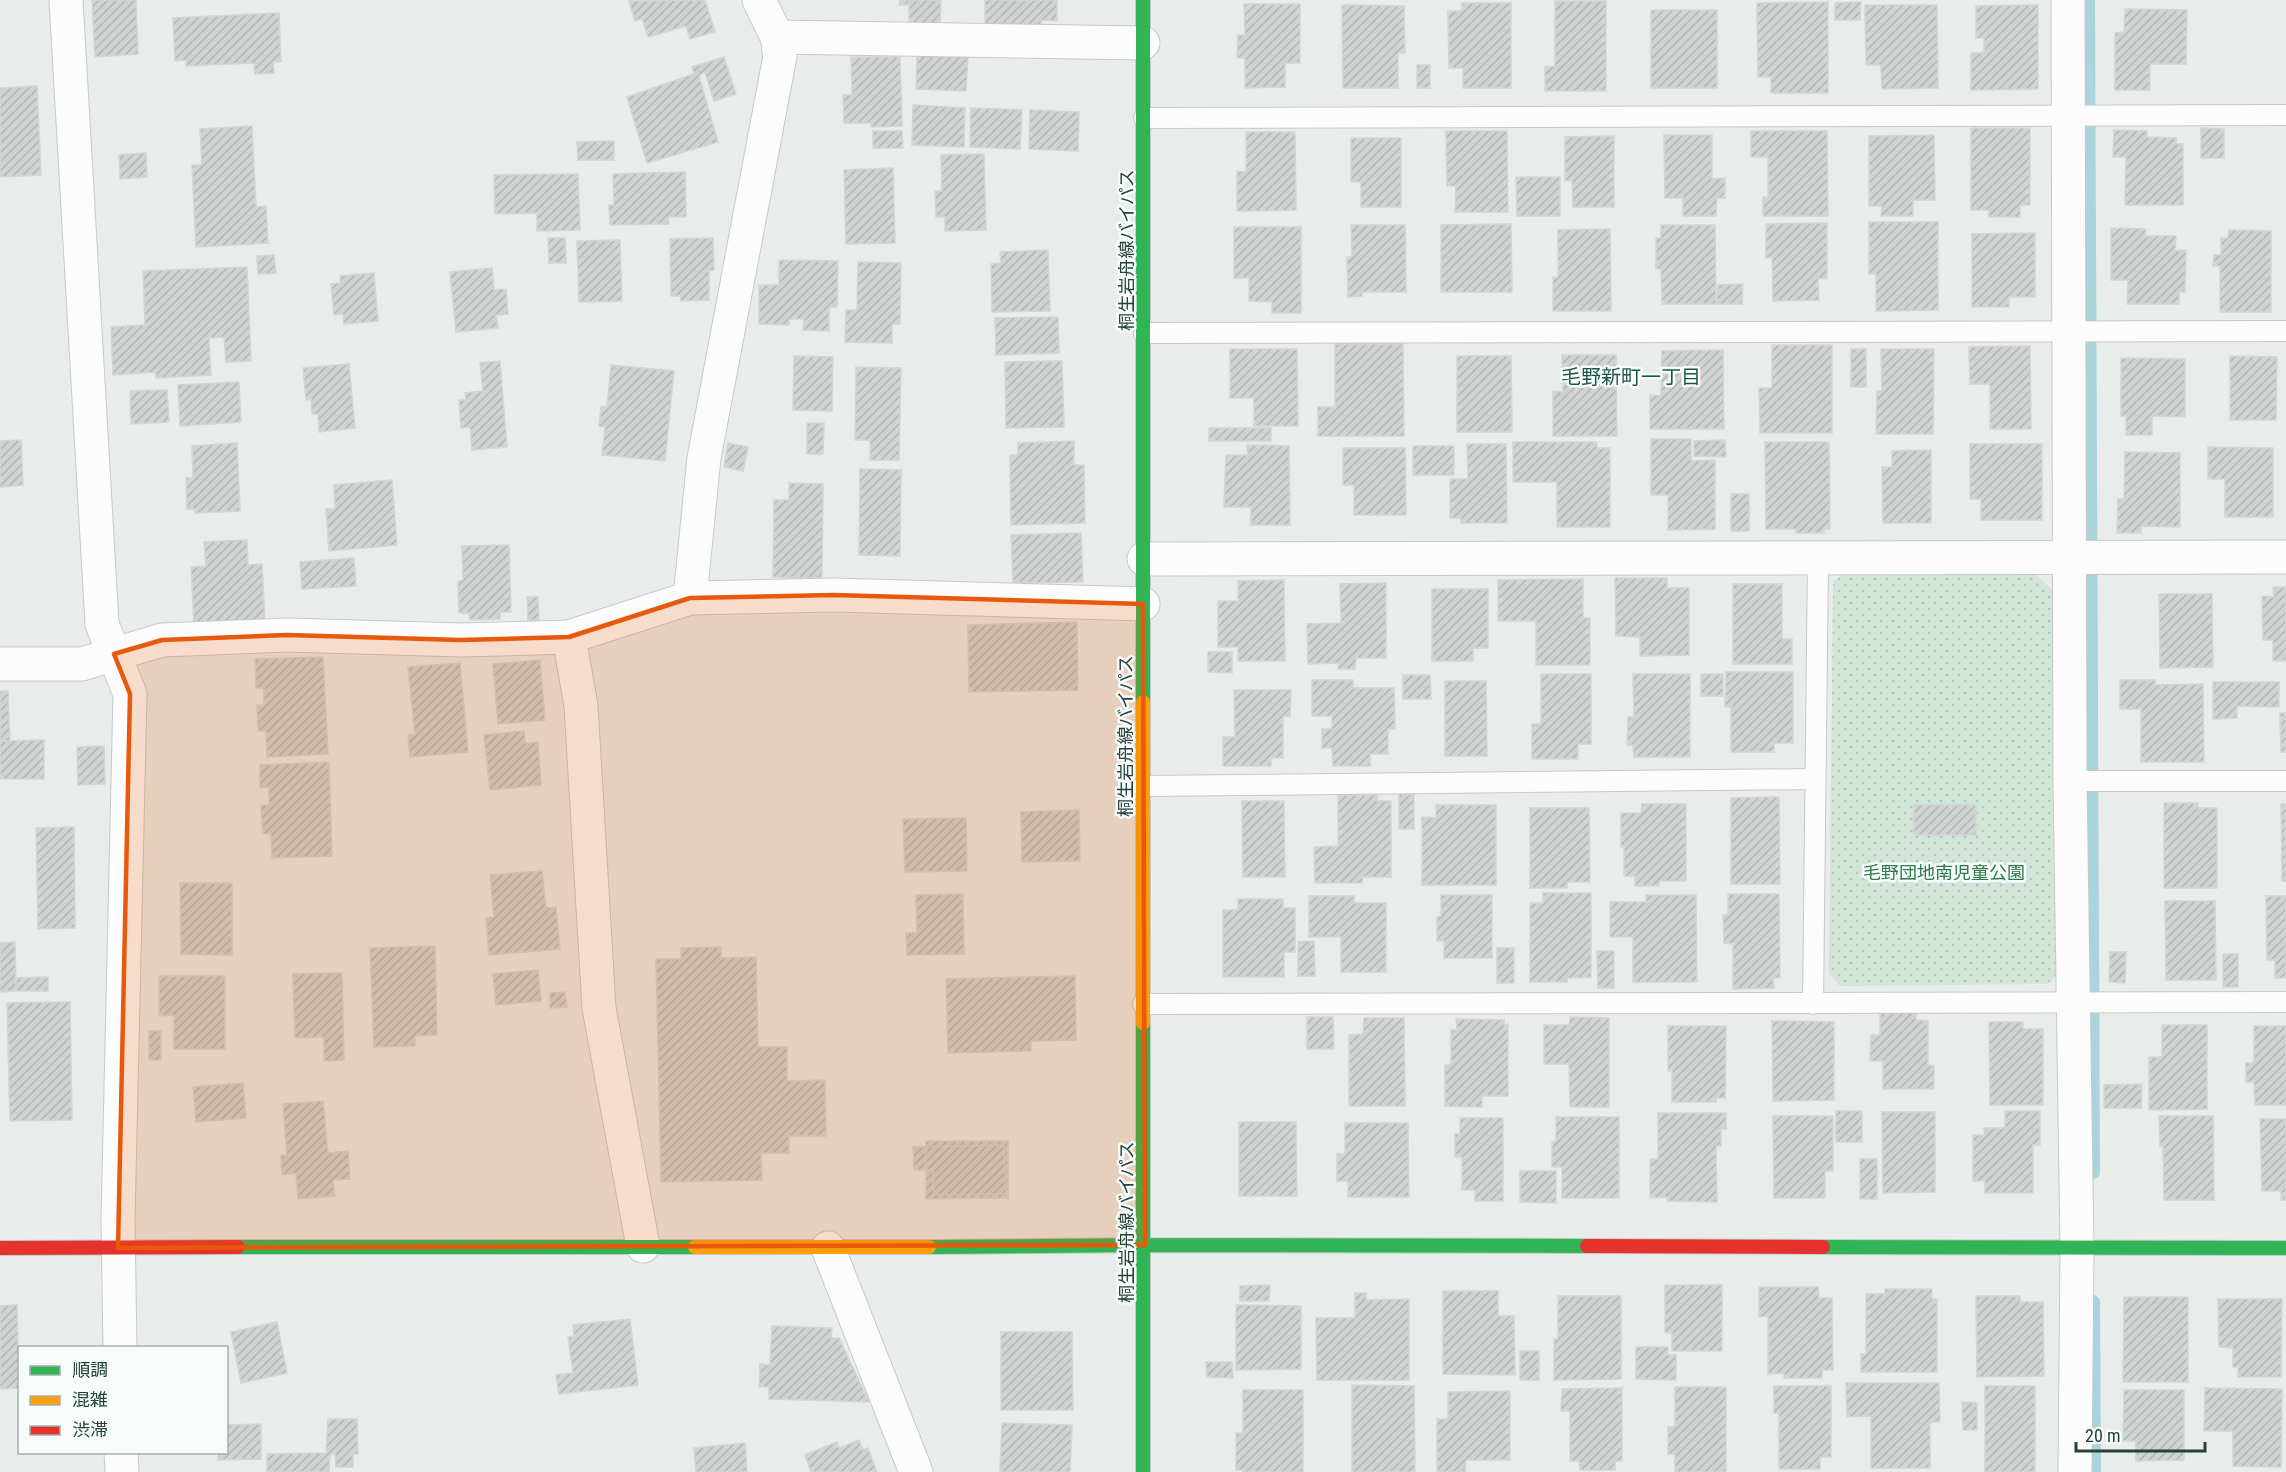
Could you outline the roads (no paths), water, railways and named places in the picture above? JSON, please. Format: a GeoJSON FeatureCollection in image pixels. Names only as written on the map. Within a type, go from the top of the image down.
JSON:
{"type":"FeatureCollection","features":[{"type":"Feature","properties":{"kind":"street"},"geometry":{"type":"LineString","coordinates":[[66,0],[102,624],[130,694],[118,1248],[120,1346]]}},
{"type":"Feature","properties":{"kind":"street"},"geometry":{"type":"LineString","coordinates":[[690,598],[704,458],[780,56],[777,37],[759,0]]}},
{"type":"Feature","properties":{"kind":"street","name":"桐生岩舟線バイパス"},"geometry":{"type":"LineString","coordinates":[[1143,0],[1143,1472]]}},
{"type":"Feature","properties":{"kind":"street"},"geometry":{"type":"LineString","coordinates":[[2068,0],[2070,781],[2077,1248],[2075,1472]]}},
{"type":"Feature","properties":{"kind":"street"},"geometry":{"type":"LineString","coordinates":[[777,37],[1143,43]]}},
{"type":"Feature","properties":{"kind":"street"},"geometry":{"type":"LineString","coordinates":[[1144,559],[2286,557]]}},
{"type":"Feature","properties":{"kind":"street"},"geometry":{"type":"LineString","coordinates":[[0,664],[82,664],[162,640],[287,635],[461,640],[569,638],[690,598],[834,595],[1143,604]]}},
{"type":"Feature","properties":{"kind":"street"},"geometry":{"type":"LineString","coordinates":[[569,638],[581,706],[599,1008],[642,1246]]}},
{"type":"Feature","properties":{"kind":"street"},"geometry":{"type":"LineString","coordinates":[[0,1248],[642,1246],[828,1248],[1144,1245],[2286,1248]]}},
{"type":"Feature","properties":{"kind":"street"},"geometry":{"type":"LineString","coordinates":[[828,1248],[916,1472]]}},
{"type":"Feature","properties":{"kind":"street"},"geometry":{"type":"LineString","coordinates":[[121,1454],[122,1472]]}},
{"type":"Feature","properties":{"kind":"lane"},"geometry":{"type":"LineString","coordinates":[[1144,118],[2286,115]]}},
{"type":"Feature","properties":{"kind":"lane"},"geometry":{"type":"LineString","coordinates":[[1144,333],[2286,331]]}},
{"type":"Feature","properties":{"kind":"lane"},"geometry":{"type":"LineString","coordinates":[[1814,1004],[1818,558]]}},
{"type":"Feature","properties":{"kind":"lane"},"geometry":{"type":"LineString","coordinates":[[1143,786],[1815,779]]}},
{"type":"Feature","properties":{"kind":"lane"},"geometry":{"type":"LineString","coordinates":[[2070,781],[2286,781]]}},
{"type":"Feature","properties":{"kind":"lane"},"geometry":{"type":"LineString","coordinates":[[1143,1004],[2286,1002]]}},
{"type":"Feature","properties":{"kind":"waterway"},"geometry":{"type":"LineString","coordinates":[[2088,0],[2093,1172]]}},
{"type":"Feature","properties":{"kind":"waterway"},"geometry":{"type":"LineString","coordinates":[[2093,1302],[2094,1472]]}},
{"type":"Feature","properties":{"kind":"district","name":"毛野新町一丁目"},"geometry":{"type":"Point","coordinates":[1631,377]}},
{"type":"Feature","properties":{"kind":"park label","name":"毛野団地南児童公園"},"geometry":{"type":"Point","coordinates":[1944,872]}}]}
